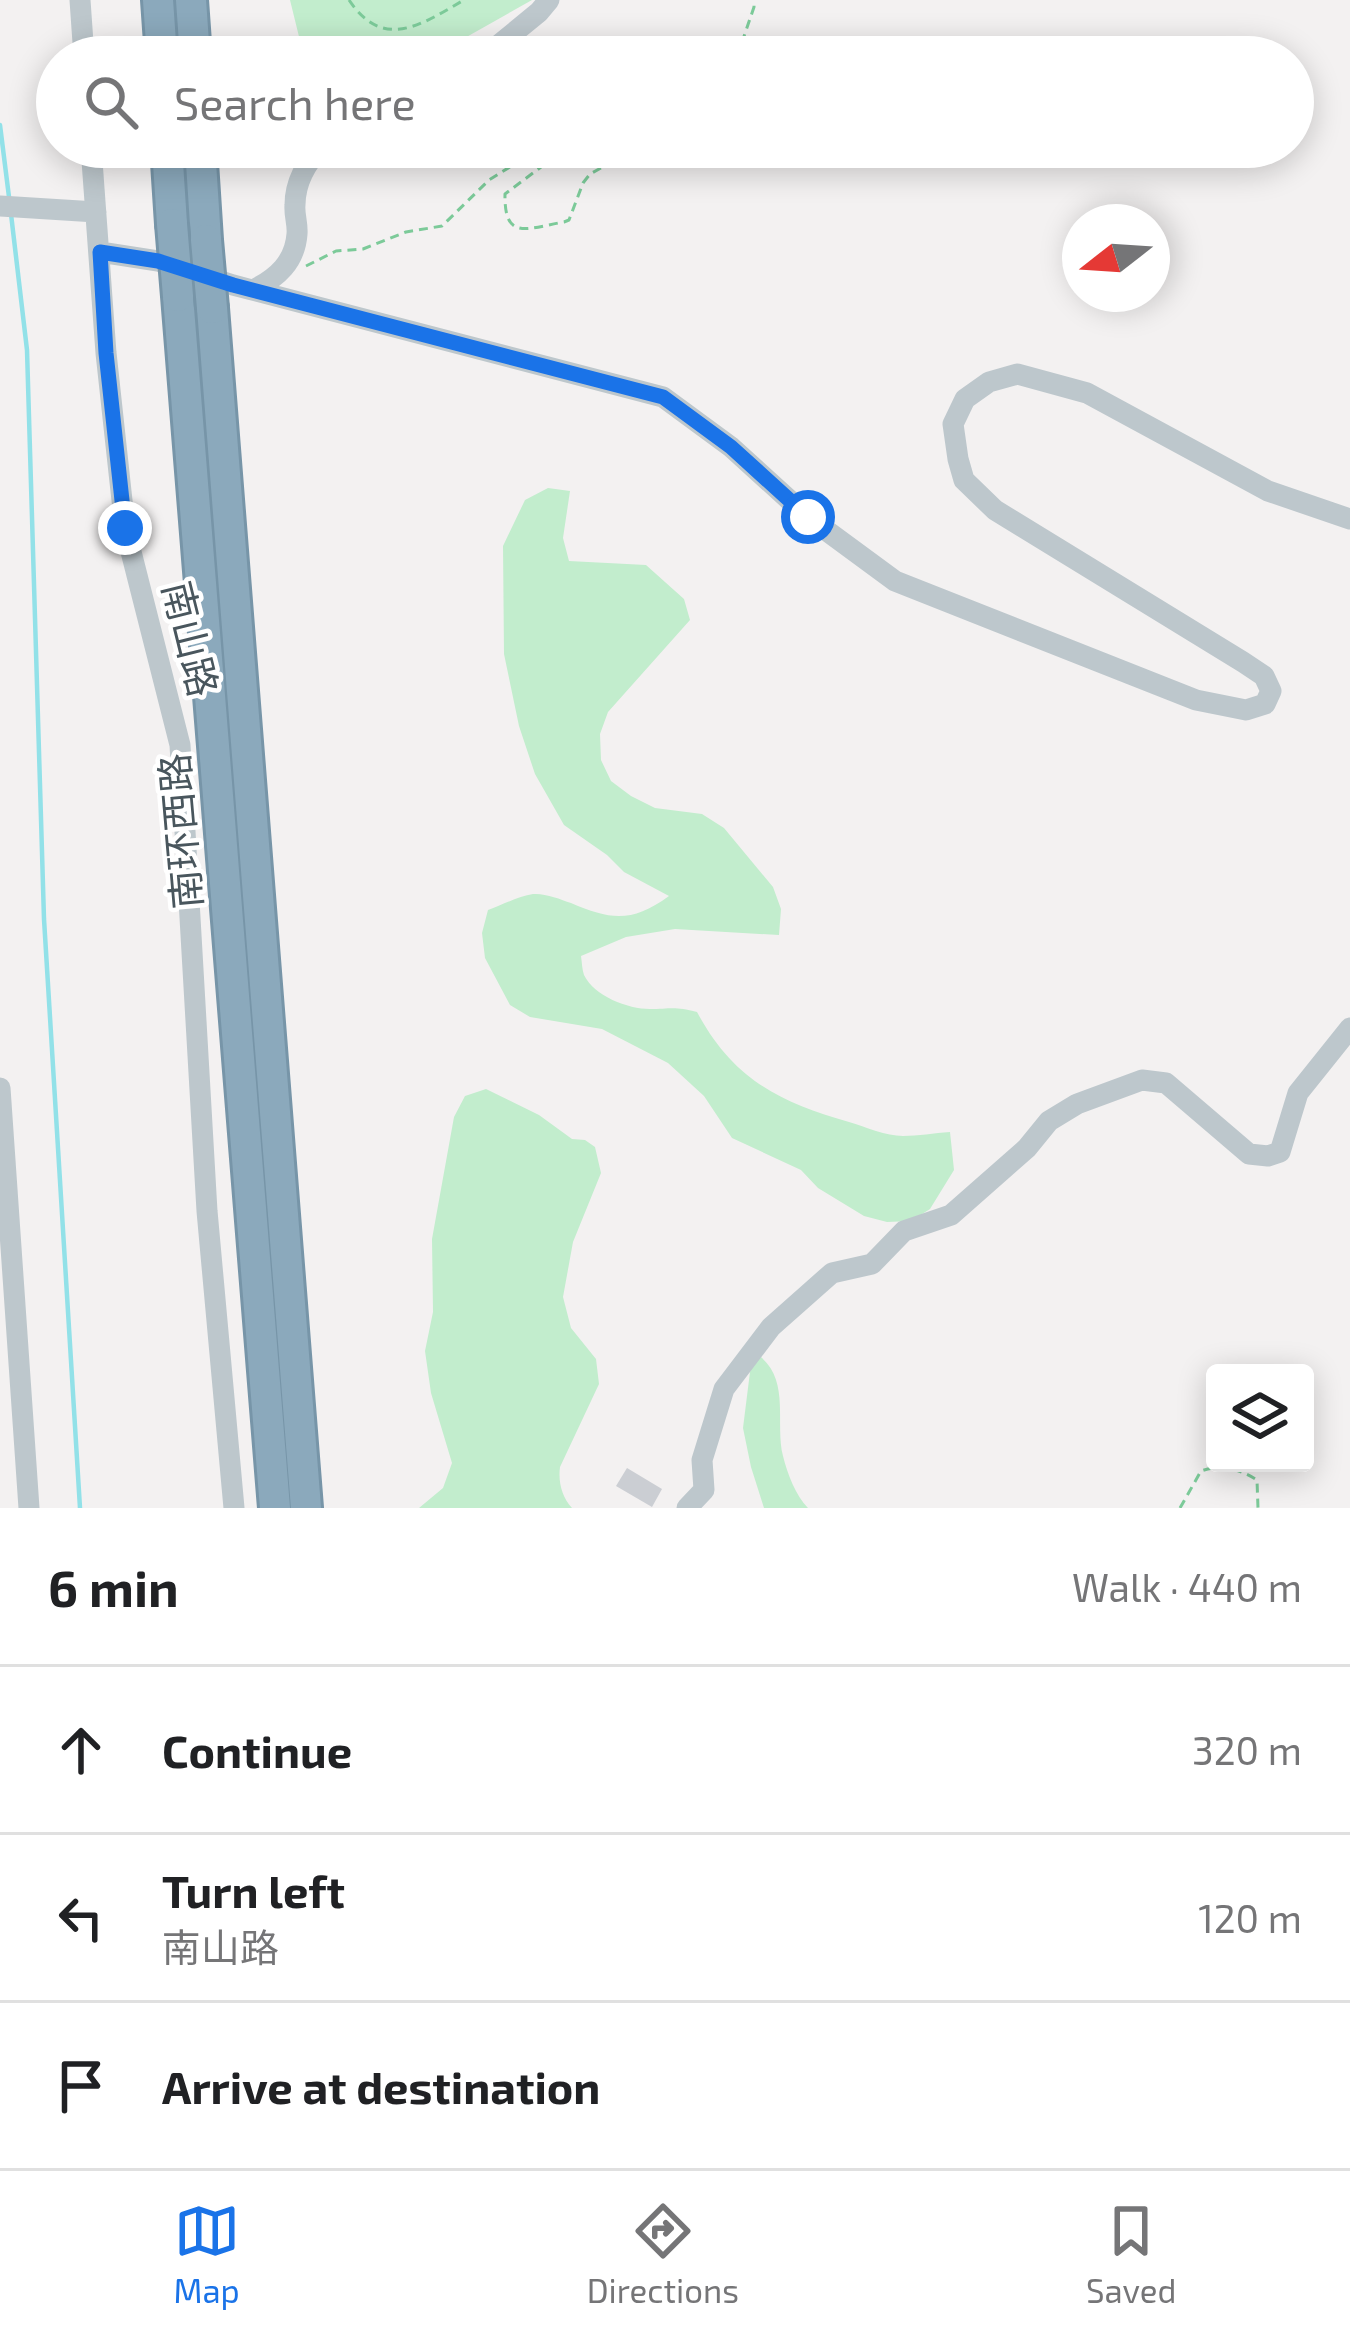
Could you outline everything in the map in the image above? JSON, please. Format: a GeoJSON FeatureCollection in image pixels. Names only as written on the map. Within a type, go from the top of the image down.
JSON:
{"type":"FeatureCollection","features":[{"type":"Feature","properties":{"kind":"highway"},"geometry":{"type":"LineString","coordinates":[[158,0],[161,36]]}},
{"type":"Feature","properties":{"kind":"highway"},"geometry":{"type":"LineString","coordinates":[[191,0],[194,36]]}},
{"type":"Feature","properties":{"kind":"highway","name":"南环西路"},"geometry":{"type":"LineString","coordinates":[[168,168],[275,1508]]}},
{"type":"Feature","properties":{"kind":"highway","name":"南环西路"},"geometry":{"type":"LineString","coordinates":[[201,168],[306,1508]]}},
{"type":"Feature","properties":{"kind":"street"},"geometry":{"type":"LineString","coordinates":[[80,0],[83,36]]}},
{"type":"Feature","properties":{"kind":"street"},"geometry":{"type":"LineString","coordinates":[[510,36],[549,0]]}},
{"type":"Feature","properties":{"kind":"street","name":"南山路"},"geometry":{"type":"LineString","coordinates":[[93,168],[125,528],[180,745],[207,1211],[234,1508]]}},
{"type":"Feature","properties":{"kind":"street"},"geometry":{"type":"LineString","coordinates":[[253,290],[271,281],[291,257],[298,230],[299,179],[306,168]]}},
{"type":"Feature","properties":{"kind":"street"},"geometry":{"type":"LineString","coordinates":[[0,206],[96,212]]}},
{"type":"Feature","properties":{"kind":"street"},"geometry":{"type":"LineString","coordinates":[[100,252],[158,261],[663,397],[731,447],[808,517],[895,581],[1196,700],[1246,710],[1265,704],[1271,691],[1264,676],[1243,662],[995,510],[964,480],[958,459],[953,424],[964,399],[989,382],[1018,374],[1087,393],[1268,491],[1350,519]]}},
{"type":"Feature","properties":{"kind":"street"},"geometry":{"type":"LineString","coordinates":[[687,1508],[704,1490],[702,1460],[724,1389],[771,1327],[832,1273],[872,1264],[904,1231],[951,1215],[1027,1148],[1049,1121],[1095,1096],[1142,1080],[1166,1083],[1249,1154],[1280,1152],[1298,1093],[1350,1028]]}},
{"type":"Feature","properties":{"kind":"street"},"geometry":{"type":"LineString","coordinates":[[0,1088],[29,1508]]}},
{"type":"Feature","properties":{"kind":"path"},"geometry":{"type":"LineString","coordinates":[[349,0],[362,18],[388,30],[420,25],[464,0]]}},
{"type":"Feature","properties":{"kind":"path"},"geometry":{"type":"LineString","coordinates":[[744,36],[754,0]]}},
{"type":"Feature","properties":{"kind":"path"},"geometry":{"type":"LineString","coordinates":[[291,257],[299,266],[310,266],[336,250],[363,249],[406,232],[442,226],[489,179],[508,168]]}},
{"type":"Feature","properties":{"kind":"path"},"geometry":{"type":"LineString","coordinates":[[540,168],[505,194],[508,224],[514,227],[569,220],[583,183],[601,168]]}},
{"type":"Feature","properties":{"kind":"path"},"geometry":{"type":"LineString","coordinates":[[1180,1508],[1201,1471],[1213,1467],[1243,1471],[1257,1480],[1258,1508]]}},
{"type":"Feature","properties":{"kind":"green space"},"geometry":{"type":"Polygon","coordinates":[[[290,0],[532,0],[468,36],[299,36],[290,0]]]}},
{"type":"Feature","properties":{"kind":"green space"},"geometry":{"type":"Polygon","coordinates":[[[548,488],[570,491],[563,538],[569,561],[646,565],[684,599],[690,620],[608,712],[600,734],[601,760],[611,781],[655,808],[702,814],[724,828],[773,887],[781,909],[779,935],[675,929],[626,937],[581,956],[584,975],[595,989],[622,1004],[697,1012],[742,1071],[801,1106],[890,1135],[950,1132],[954,1170],[930,1209],[911,1221],[864,1216],[818,1188],[801,1170],[732,1138],[704,1096],[668,1063],[602,1029],[530,1017],[510,1005],[485,958],[482,933],[488,910],[522,897],[547,895],[621,916],[644,911],[669,896],[624,872],[564,825],[535,774],[519,726],[504,654],[503,546],[525,500],[548,488]]]}},
{"type":"Feature","properties":{"kind":"green space"},"geometry":{"type":"Polygon","coordinates":[[[486,1089],[539,1115],[572,1139],[595,1147],[601,1173],[573,1242],[563,1297],[571,1328],[596,1359],[599,1384],[560,1467],[562,1489],[572,1508],[419,1508],[443,1488],[452,1463],[431,1393],[425,1351],[433,1312],[432,1239],[454,1117],[465,1096],[486,1089]]]}},
{"type":"Feature","properties":{"kind":"green space"},"geometry":{"type":"Polygon","coordinates":[[[761,1357],[779,1391],[785,1463],[808,1508],[764,1508],[751,1467],[743,1428],[751,1364],[761,1357]]]}},
{"type":"Feature","properties":{"kind":"building"},"geometry":{"type":"Polygon","coordinates":[[[627,1468],[662,1489],[652,1507],[616,1486],[627,1468]]]}},
{"type":"Feature","properties":{"kind":"waterway"},"geometry":{"type":"LineString","coordinates":[[0,125],[9,197]]}},
{"type":"Feature","properties":{"kind":"waterway"},"geometry":{"type":"LineString","coordinates":[[11,214],[27,350],[44,919],[80,1508]]}},
{"type":"Feature","properties":{"kind":"route"},"geometry":{"type":"LineString","coordinates":[[125,528],[100,252],[158,261],[233,285],[663,397],[731,447],[808,517]]}}]}
